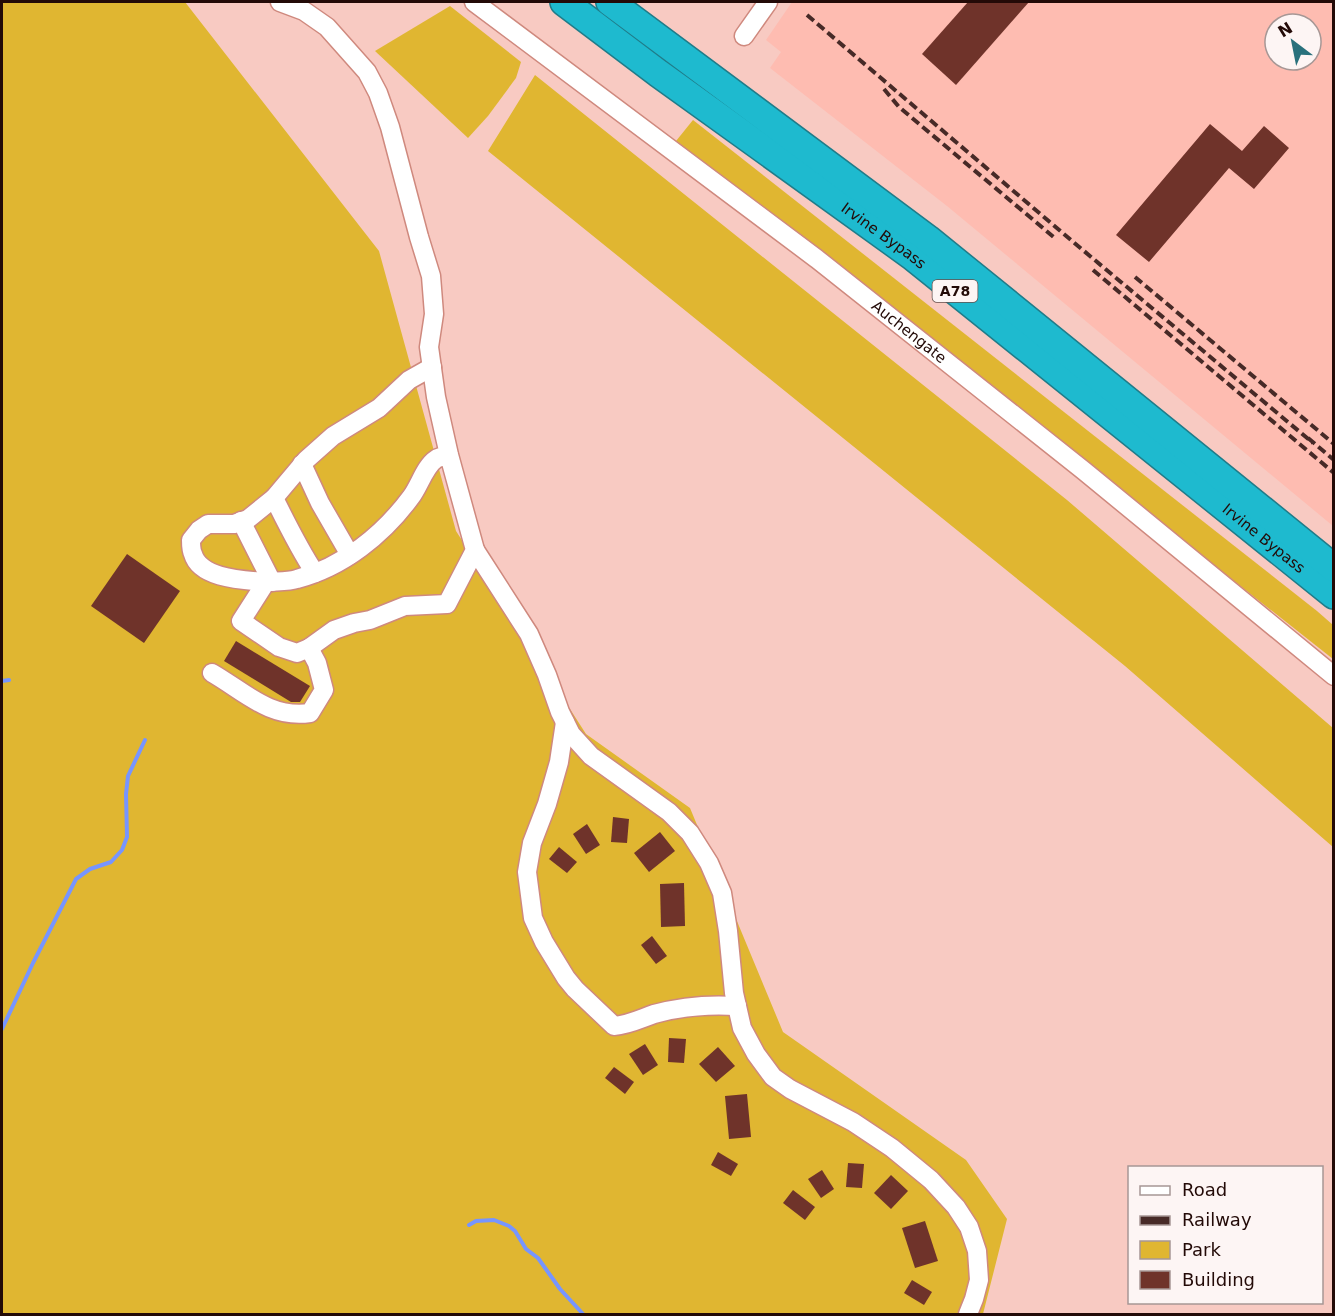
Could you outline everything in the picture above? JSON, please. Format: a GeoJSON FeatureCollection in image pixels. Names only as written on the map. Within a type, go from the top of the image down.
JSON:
{"type":"FeatureCollection","features":[{"type":"Feature","properties":{"kind":"highway","name":"Irvine Bypass"},"geometry":{"type":"LineString","coordinates":[[564,2],[658,73],[912,256],[1334,595]]}},
{"type":"Feature","properties":{"kind":"highway","name":"Irvine Bypass"},"geometry":{"type":"LineString","coordinates":[[610,2],[928,239],[1334,568]]}},
{"type":"Feature","properties":{"kind":"street"},"geometry":{"type":"LineString","coordinates":[[280,2],[304,11],[327,27],[367,72],[378,93],[390,127],[431,276],[434,314],[429,347],[436,397],[474,550],[529,634],[571,734],[591,756],[669,812],[690,833],[709,863],[722,893],[734,993],[742,1028],[756,1054],[773,1077],[790,1089],[853,1122],[892,1148],[931,1180],[956,1207],[969,1227],[977,1251],[979,1280],[975,1299],[968,1314]]}},
{"type":"Feature","properties":{"kind":"street","name":"Auchengate"},"geometry":{"type":"LineString","coordinates":[[474,2],[817,259],[1083,470],[1334,676]]}},
{"type":"Feature","properties":{"kind":"street"},"geometry":{"type":"LineString","coordinates":[[744,36],[768,2]]}},
{"type":"Feature","properties":{"kind":"street"},"geometry":{"type":"LineString","coordinates":[[432,367],[409,380],[379,408],[333,436],[302,464],[274,498],[248,519],[234,524],[208,524],[199,530],[191,540],[193,555],[201,567],[214,574],[239,580],[269,582],[296,580],[315,573],[330,567],[363,547],[391,520],[411,496],[436,458],[449,455]]}},
{"type":"Feature","properties":{"kind":"street"},"geometry":{"type":"LineString","coordinates":[[302,464],[333,528],[350,555]]}},
{"type":"Feature","properties":{"kind":"street"},"geometry":{"type":"LineString","coordinates":[[274,498],[303,555],[315,573]]}},
{"type":"Feature","properties":{"kind":"street"},"geometry":{"type":"LineString","coordinates":[[241,521],[269,582]]}},
{"type":"Feature","properties":{"kind":"street"},"geometry":{"type":"LineString","coordinates":[[269,582],[241,621],[279,647],[297,653],[309,648],[334,630],[370,620],[405,606],[447,604],[474,550]]}},
{"type":"Feature","properties":{"kind":"street"},"geometry":{"type":"LineString","coordinates":[[212,673],[280,713],[300,715],[310,713],[324,690],[317,663],[309,648]]}},
{"type":"Feature","properties":{"kind":"street"},"geometry":{"type":"LineString","coordinates":[[565,722],[559,762],[547,804],[532,843],[527,872],[533,918],[566,978],[614,1026],[685,1006],[737,1006]]}},
{"type":"Feature","properties":{"kind":"shaded area"},"geometry":{"type":"Polygon","coordinates":[[[792,2],[1333,2],[1333,526],[947,206],[770,68],[781,52],[766,40],[792,2]]]}},
{"type":"Feature","properties":{"kind":"green space"},"geometry":{"type":"Polygon","coordinates":[[[2,2],[185,2],[379,251],[456,531],[586,734],[690,808],[783,1032],[966,1160],[1007,1219],[983,1314],[2,1314],[2,2]]]}},
{"type":"Feature","properties":{"kind":"green space"},"geometry":{"type":"Polygon","coordinates":[[[450,6],[521,62],[516,78],[488,116],[468,138],[375,51],[450,6]]]}},
{"type":"Feature","properties":{"kind":"green space"},"geometry":{"type":"Polygon","coordinates":[[[535,75],[1067,500],[1333,728],[1333,847],[1125,666],[488,151],[535,75]]]}},
{"type":"Feature","properties":{"kind":"green space"},"geometry":{"type":"Polygon","coordinates":[[[693,120],[1317,611],[1333,625],[1333,659],[676,141],[693,120]]]}},
{"type":"Feature","properties":{"kind":"building"},"geometry":{"type":"Polygon","coordinates":[[[968,2],[1029,2],[956,85],[922,54],[968,2]]]}},
{"type":"Feature","properties":{"kind":"building"},"geometry":{"type":"Polygon","coordinates":[[[1210,124],[1242,151],[1264,126],[1289,148],[1254,189],[1229,168],[1149,262],[1116,235],[1210,124]]]}},
{"type":"Feature","properties":{"kind":"building"},"geometry":{"type":"Polygon","coordinates":[[[127,554],[180,591],[144,643],[91,606],[127,554]]]}},
{"type":"Feature","properties":{"kind":"building"},"geometry":{"type":"Polygon","coordinates":[[[236,641],[310,686],[300,702],[291,702],[224,661],[236,641]]]}},
{"type":"Feature","properties":{"kind":"building"},"geometry":{"type":"Polygon","coordinates":[[[613,817],[629,819],[627,843],[611,842],[613,817]]]}},
{"type":"Feature","properties":{"kind":"building"},"geometry":{"type":"Polygon","coordinates":[[[587,824],[600,845],[586,854],[573,834],[587,824]]]}},
{"type":"Feature","properties":{"kind":"building"},"geometry":{"type":"Polygon","coordinates":[[[660,832],[675,851],[649,872],[634,853],[660,832]]]}},
{"type":"Feature","properties":{"kind":"building"},"geometry":{"type":"Polygon","coordinates":[[[559,847],[577,862],[567,873],[549,859],[559,847]]]}},
{"type":"Feature","properties":{"kind":"building"},"geometry":{"type":"Polygon","coordinates":[[[684,883],[685,926],[661,927],[660,884],[684,883]]]}},
{"type":"Feature","properties":{"kind":"building"},"geometry":{"type":"Polygon","coordinates":[[[652,936],[667,956],[656,964],[641,945],[652,936]]]}},
{"type":"Feature","properties":{"kind":"building"},"geometry":{"type":"Polygon","coordinates":[[[669,1038],[686,1039],[684,1063],[668,1062],[669,1038]]]}},
{"type":"Feature","properties":{"kind":"building"},"geometry":{"type":"Polygon","coordinates":[[[645,1044],[658,1065],[643,1075],[629,1054],[645,1044]]]}},
{"type":"Feature","properties":{"kind":"building"},"geometry":{"type":"Polygon","coordinates":[[[718,1047],[735,1066],[716,1082],[699,1064],[718,1047]]]}},
{"type":"Feature","properties":{"kind":"building"},"geometry":{"type":"Polygon","coordinates":[[[614,1067],[634,1082],[625,1094],[605,1078],[614,1067]]]}},
{"type":"Feature","properties":{"kind":"building"},"geometry":{"type":"Polygon","coordinates":[[[747,1094],[751,1137],[729,1139],[725,1096],[747,1094]]]}},
{"type":"Feature","properties":{"kind":"building"},"geometry":{"type":"Polygon","coordinates":[[[718,1152],[738,1164],[731,1176],[711,1165],[718,1152]]]}},
{"type":"Feature","properties":{"kind":"building"},"geometry":{"type":"Polygon","coordinates":[[[848,1163],[864,1164],[862,1188],[846,1187],[848,1163]]]}},
{"type":"Feature","properties":{"kind":"building"},"geometry":{"type":"Polygon","coordinates":[[[822,1170],[834,1189],[821,1198],[808,1179],[822,1170]]]}},
{"type":"Feature","properties":{"kind":"building"},"geometry":{"type":"Polygon","coordinates":[[[891,1175],[908,1191],[891,1209],[874,1193],[891,1175]]]}},
{"type":"Feature","properties":{"kind":"building"},"geometry":{"type":"Polygon","coordinates":[[[793,1190],[815,1207],[805,1220],[783,1203],[793,1190]]]}},
{"type":"Feature","properties":{"kind":"building"},"geometry":{"type":"Polygon","coordinates":[[[925,1221],[938,1261],[915,1268],[902,1228],[925,1221]]]}},
{"type":"Feature","properties":{"kind":"building"},"geometry":{"type":"Polygon","coordinates":[[[912,1280],[932,1292],[924,1305],[904,1293],[912,1280]]]}},
{"type":"Feature","properties":{"kind":"waterway"},"geometry":{"type":"LineString","coordinates":[[2,681],[9,680]]}},
{"type":"Feature","properties":{"kind":"waterway"},"geometry":{"type":"LineString","coordinates":[[2,1029],[76,879],[90,869],[111,862],[122,850],[127,837],[128,776],[145,740]]}},
{"type":"Feature","properties":{"kind":"waterway"},"geometry":{"type":"LineString","coordinates":[[469,1225],[476,1221],[494,1220],[509,1226],[583,1314]]}},
{"type":"Feature","properties":{"kind":"railway"},"geometry":{"type":"LineString","coordinates":[[807,15],[1313,443]]}},
{"type":"Feature","properties":{"kind":"railway"},"geometry":{"type":"LineString","coordinates":[[884,89],[899,107],[1056,239]]}},
{"type":"Feature","properties":{"kind":"railway"},"geometry":{"type":"LineString","coordinates":[[1093,270],[1334,473]]}},
{"type":"Feature","properties":{"kind":"railway"},"geometry":{"type":"LineString","coordinates":[[1135,277],[1334,444]]}},
{"type":"Feature","properties":{"kind":"railway"},"geometry":{"type":"LineString","coordinates":[[1308,438],[1334,460]]}}]}
